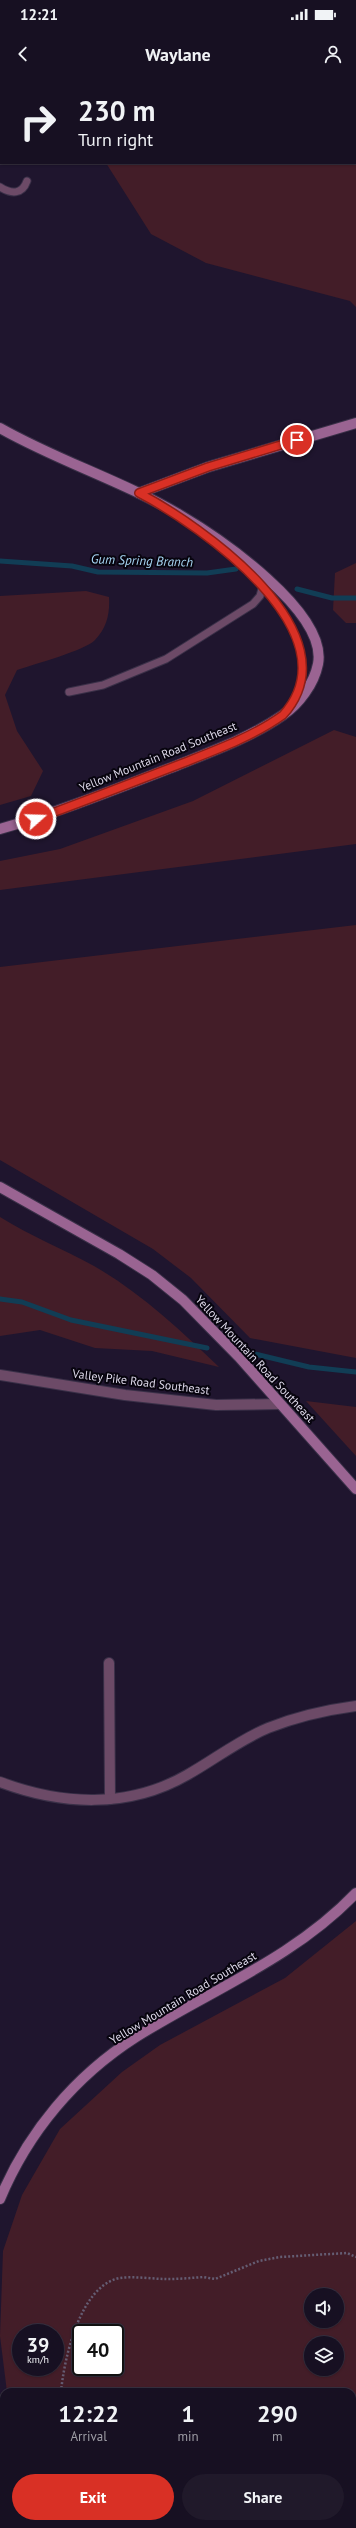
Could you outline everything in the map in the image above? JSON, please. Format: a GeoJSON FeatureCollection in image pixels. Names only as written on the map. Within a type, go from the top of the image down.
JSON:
{"type":"FeatureCollection","features":[{"type":"Feature","properties":{"kind":"street"},"geometry":{"type":"LineString","coordinates":[[139,493],[208,467],[356,423]]}},
{"type":"Feature","properties":{"kind":"street","name":"Yellow Mountain Road Southeast"},"geometry":{"type":"LineString","coordinates":[[0,428],[139,493],[180,514],[223,543],[265,578],[305,618],[316,645],[318,664],[311,682],[301,699],[283,715],[219,748],[58,811],[0,829]]}},
{"type":"Feature","properties":{"kind":"street","name":"Yellow Mountain Road Southeast"},"geometry":{"type":"LineString","coordinates":[[0,1187],[119,1254],[152,1276],[183,1300],[280,1404],[356,1489]]}},
{"type":"Feature","properties":{"kind":"street","name":"Valley Pike Road Southeast"},"geometry":{"type":"LineString","coordinates":[[0,1375],[125,1395],[216,1405],[280,1404]]}},
{"type":"Feature","properties":{"kind":"street"},"geometry":{"type":"LineString","coordinates":[[110,1663],[110,1799]]}},
{"type":"Feature","properties":{"kind":"street"},"geometry":{"type":"LineString","coordinates":[[0,1782],[31,1794],[60,1799],[110,1799],[154,1790],[186,1776],[236,1744],[268,1728],[294,1719],[356,1706]]}},
{"type":"Feature","properties":{"kind":"street","name":"Yellow Mountain Road Southeast"},"geometry":{"type":"LineString","coordinates":[[0,2199],[9,2177],[31,2139],[48,2116],[72,2089],[100,2064],[136,2038],[271,1961],[306,1937],[356,1893]]}},
{"type":"Feature","properties":{"kind":"lane"},"geometry":{"type":"LineString","coordinates":[[0,187],[8,192],[16,193],[22,190],[27,181]]}},
{"type":"Feature","properties":{"kind":"lane"},"geometry":{"type":"LineString","coordinates":[[69,692],[103,685],[166,659],[253,604],[260,596],[265,578]]}},
{"type":"Feature","properties":{"kind":"path"},"geometry":{"type":"LineString","coordinates":[[61,2388],[64,2367],[78,2320],[87,2305],[99,2292],[120,2278],[203,2277],[215,2279],[259,2261],[280,2257],[347,2253],[356,2257]]}},
{"type":"Feature","properties":{"kind":"shaded area"},"geometry":{"type":"Polygon","coordinates":[[[107,164],[356,164],[356,307],[350,301],[206,263],[151,234],[107,164]]]}},
{"type":"Feature","properties":{"kind":"shaded area"},"geometry":{"type":"Polygon","coordinates":[[[356,563],[356,623],[346,623],[333,610],[335,573],[356,563]]]}},
{"type":"Feature","properties":{"kind":"shaded area"},"geometry":{"type":"Polygon","coordinates":[[[86,591],[109,597],[107,620],[99,635],[90,644],[81,648],[17,670],[5,695],[17,731],[43,771],[31,796],[0,805],[0,596],[86,591]]]}},
{"type":"Feature","properties":{"kind":"shaded area"},"geometry":{"type":"Polygon","coordinates":[[[334,730],[356,737],[356,844],[0,890],[0,861],[60,849],[193,801],[334,730]]]}},
{"type":"Feature","properties":{"kind":"shaded area"},"geometry":{"type":"Polygon","coordinates":[[[356,925],[356,1358],[250,1338],[191,1278],[153,1249],[0,1160],[0,967],[356,925]]]}},
{"type":"Feature","properties":{"kind":"shaded area"},"geometry":{"type":"Polygon","coordinates":[[[0,1217],[94,1266],[128,1288],[190,1339],[219,1367],[152,1351],[95,1348],[40,1330],[0,1336],[0,1217]]]}},
{"type":"Feature","properties":{"kind":"shaded area"},"geometry":{"type":"Polygon","coordinates":[[[306,1401],[356,1407],[356,1456],[306,1401]]]}},
{"type":"Feature","properties":{"kind":"shaded area"},"geometry":{"type":"Polygon","coordinates":[[[356,1921],[356,2388],[6,2388],[0,2336],[3,2251],[22,2195],[60,2129],[122,2072],[160,2045],[285,1978],[356,1921]]]}},
{"type":"Feature","properties":{"kind":"waterway","name":"Gum Spring Branch"},"geometry":{"type":"LineString","coordinates":[[0,561],[72,566],[98,572],[207,573],[236,569]]}},
{"type":"Feature","properties":{"kind":"waterway","name":"Gum Spring Branch"},"geometry":{"type":"LineString","coordinates":[[297,589],[332,598],[356,598]]}},
{"type":"Feature","properties":{"kind":"waterway"},"geometry":{"type":"LineString","coordinates":[[0,1299],[22,1302],[71,1320],[207,1348]]}},
{"type":"Feature","properties":{"kind":"waterway"},"geometry":{"type":"LineString","coordinates":[[255,1354],[309,1367],[356,1372]]}},
{"type":"Feature","properties":{"kind":"route"},"geometry":{"type":"LineString","coordinates":[[36,819],[219,748],[283,715],[301,699],[311,682],[318,664],[316,645],[305,618],[281,592],[223,543],[180,514],[139,493],[208,467],[297,440]]}}]}
